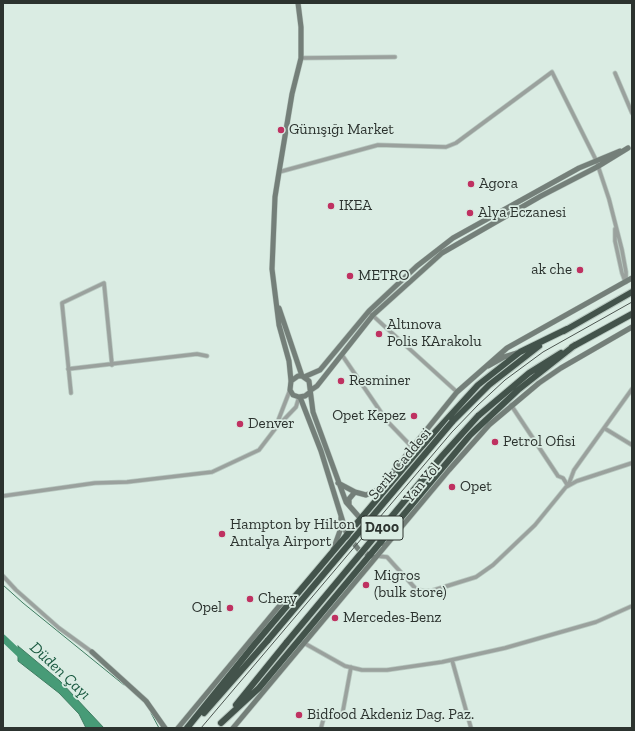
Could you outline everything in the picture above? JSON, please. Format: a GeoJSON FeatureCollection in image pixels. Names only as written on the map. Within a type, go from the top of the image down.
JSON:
{"type":"FeatureCollection","features":[{"type":"Feature","properties":{"kind":"highway","name":"Serik Caddesi"},"geometry":{"type":"LineString","coordinates":[[189,727],[268,640],[471,401],[511,366],[567,329],[632,292]]}},
{"type":"Feature","properties":{"kind":"highway","name":"Serik Caddesi"},"geometry":{"type":"LineString","coordinates":[[219,726],[442,456],[478,416],[529,373],[575,345],[632,314]]}},
{"type":"Feature","properties":{"kind":"highway"},"geometry":{"type":"LineString","coordinates":[[189,727],[193,715],[408,462],[478,385],[520,352],[567,329]]}},
{"type":"Feature","properties":{"kind":"highway"},"geometry":{"type":"LineString","coordinates":[[219,726],[258,688],[470,435],[518,390],[575,345]]}},
{"type":"Feature","properties":{"kind":"street"},"geometry":{"type":"LineString","coordinates":[[275,429],[290,390],[291,381],[289,361],[279,325],[272,269],[275,197],[278,172],[292,94],[301,58],[302,27],[298,3]]}},
{"type":"Feature","properties":{"kind":"street"},"geometry":{"type":"LineString","coordinates":[[301,58],[395,57]]}},
{"type":"Feature","properties":{"kind":"street"},"geometry":{"type":"LineString","coordinates":[[278,172],[378,145],[446,146],[456,143],[552,72],[596,160],[597,167],[609,199],[626,272],[626,282]]}},
{"type":"Feature","properties":{"kind":"street"},"geometry":{"type":"LineString","coordinates":[[614,73],[632,113]]}},
{"type":"Feature","properties":{"kind":"street"},"geometry":{"type":"LineString","coordinates":[[291,381],[294,378],[320,370],[371,313],[417,266],[453,238],[596,160],[630,147]]}},
{"type":"Feature","properties":{"kind":"street"},"geometry":{"type":"LineString","coordinates":[[3,496],[95,483],[127,482],[212,472],[259,450],[275,429],[296,407],[300,397],[317,386],[342,355],[371,313],[447,249],[541,196],[597,167],[630,147]]}},
{"type":"Feature","properties":{"kind":"street","name":"Yan Yol"},"geometry":{"type":"LineString","coordinates":[[338,484],[355,492],[366,495],[378,490],[458,392],[485,366],[513,344],[632,278]]}},
{"type":"Feature","properties":{"kind":"street"},"geometry":{"type":"LineString","coordinates":[[71,393],[62,303],[104,283],[112,365]]}},
{"type":"Feature","properties":{"kind":"street"},"geometry":{"type":"LineString","coordinates":[[276,302],[287,326],[303,376],[309,380],[313,412],[338,484],[349,505],[360,519],[381,540],[387,557],[416,589],[423,591],[431,591],[476,577],[493,565],[535,525],[568,486],[574,470],[632,389]]}},
{"type":"Feature","properties":{"kind":"street"},"geometry":{"type":"LineString","coordinates":[[371,313],[458,392]]}},
{"type":"Feature","properties":{"kind":"street","name":"Yan Yol"},"geometry":{"type":"LineString","coordinates":[[233,728],[449,470],[489,425],[511,405],[561,368],[632,327]]}},
{"type":"Feature","properties":{"kind":"street"},"geometry":{"type":"LineString","coordinates":[[485,366],[491,365],[504,357],[520,352]]}},
{"type":"Feature","properties":{"kind":"street"},"geometry":{"type":"LineString","coordinates":[[68,369],[197,354],[207,356]]}},
{"type":"Feature","properties":{"kind":"street"},"geometry":{"type":"LineString","coordinates":[[342,355],[387,421],[413,448],[408,462]]}},
{"type":"Feature","properties":{"kind":"street"},"geometry":{"type":"LineString","coordinates":[[290,390],[294,395],[300,397]]}},
{"type":"Feature","properties":{"kind":"street"},"geometry":{"type":"LineString","coordinates":[[300,397],[342,514],[347,535],[359,550],[368,555],[387,557]]}},
{"type":"Feature","properties":{"kind":"street"},"geometry":{"type":"LineString","coordinates":[[511,405],[558,476],[563,478],[568,486]]}},
{"type":"Feature","properties":{"kind":"street"},"geometry":{"type":"LineString","coordinates":[[604,428],[632,445]]}},
{"type":"Feature","properties":{"kind":"street"},"geometry":{"type":"LineString","coordinates":[[568,486],[577,481],[632,463]]}},
{"type":"Feature","properties":{"kind":"street"},"geometry":{"type":"LineString","coordinates":[[349,505],[349,498],[355,492]]}},
{"type":"Feature","properties":{"kind":"street"},"geometry":{"type":"LineString","coordinates":[[331,554],[341,528],[342,514]]}},
{"type":"Feature","properties":{"kind":"street"},"geometry":{"type":"LineString","coordinates":[[3,576],[16,590],[59,628],[92,652],[146,701],[165,728]]}},
{"type":"Feature","properties":{"kind":"street"},"geometry":{"type":"LineString","coordinates":[[178,728],[184,721],[193,715],[286,599],[293,599]]}},
{"type":"Feature","properties":{"kind":"street"},"geometry":{"type":"LineString","coordinates":[[309,628],[304,643],[344,666],[387,670],[452,660],[505,648],[596,622],[632,606]]}},
{"type":"Feature","properties":{"kind":"street"},"geometry":{"type":"LineString","coordinates":[[452,660],[471,728]]}},
{"type":"Feature","properties":{"kind":"street"},"geometry":{"type":"LineString","coordinates":[[275,668],[286,664]]}},
{"type":"Feature","properties":{"kind":"street"},"geometry":{"type":"LineString","coordinates":[[321,728],[324,717],[342,716],[351,667]]}},
{"type":"Feature","properties":{"kind":"street"},"geometry":{"type":"LineString","coordinates":[[184,721],[189,727]]}},
{"type":"Feature","properties":{"kind":"shaded area"},"geometry":{"type":"Polygon","coordinates":[[[18,646],[60,681],[104,728],[86,728],[79,714],[59,693],[18,661],[18,646]]]}},
{"type":"Feature","properties":{"kind":"waterway"},"geometry":{"type":"LineString","coordinates":[[3,585],[124,685]]}},
{"type":"Feature","properties":{"kind":"waterway","name":"Düden Çayı"},"geometry":{"type":"LineString","coordinates":[[3,638],[24,658]]}},
{"type":"Feature","properties":{"kind":"waterway"},"geometry":{"type":"LineString","coordinates":[[151,713],[159,728]]}},
{"type":"Feature","properties":{"kind":"tram line"},"geometry":{"type":"LineString","coordinates":[[201,728],[452,432],[478,405],[505,380],[543,352],[632,302]]}},
{"type":"Feature","properties":{"kind":"place","name":"Günışığı Market"},"geometry":{"type":"Point","coordinates":[281,130]}},
{"type":"Feature","properties":{"kind":"place","name":"Agora"},"geometry":{"type":"Point","coordinates":[471,184]}},
{"type":"Feature","properties":{"kind":"place","name":"IKEA"},"geometry":{"type":"Point","coordinates":[331,206]}},
{"type":"Feature","properties":{"kind":"place","name":"Alya Eczanesi"},"geometry":{"type":"Point","coordinates":[470,213]}},
{"type":"Feature","properties":{"kind":"place","name":"ak che"},"geometry":{"type":"Point","coordinates":[580,270]}},
{"type":"Feature","properties":{"kind":"place","name":"METRO"},"geometry":{"type":"Point","coordinates":[350,276]}},
{"type":"Feature","properties":{"kind":"place","name":"Altınova Polis KArakolu"},"geometry":{"type":"Point","coordinates":[379,334]}},
{"type":"Feature","properties":{"kind":"place","name":"Resminer"},"geometry":{"type":"Point","coordinates":[341,381]}},
{"type":"Feature","properties":{"kind":"place","name":"Opet Kepez"},"geometry":{"type":"Point","coordinates":[414,416]}},
{"type":"Feature","properties":{"kind":"place","name":"Denver"},"geometry":{"type":"Point","coordinates":[240,424]}},
{"type":"Feature","properties":{"kind":"place","name":"Petrol Ofisi"},"geometry":{"type":"Point","coordinates":[495,442]}},
{"type":"Feature","properties":{"kind":"place","name":"Opet"},"geometry":{"type":"Point","coordinates":[452,487]}},
{"type":"Feature","properties":{"kind":"place","name":"Hampton by Hilton Antalya Airport"},"geometry":{"type":"Point","coordinates":[222,534]}},
{"type":"Feature","properties":{"kind":"place","name":"Migros (bulk store)"},"geometry":{"type":"Point","coordinates":[366,585]}},
{"type":"Feature","properties":{"kind":"place","name":"Chery"},"geometry":{"type":"Point","coordinates":[250,599]}},
{"type":"Feature","properties":{"kind":"place","name":"Opel"},"geometry":{"type":"Point","coordinates":[230,608]}},
{"type":"Feature","properties":{"kind":"place","name":"Mercedes-Benz"},"geometry":{"type":"Point","coordinates":[335,618]}},
{"type":"Feature","properties":{"kind":"place","name":"Bidfood Akdeniz Dag. Paz."},"geometry":{"type":"Point","coordinates":[299,715]}}]}
